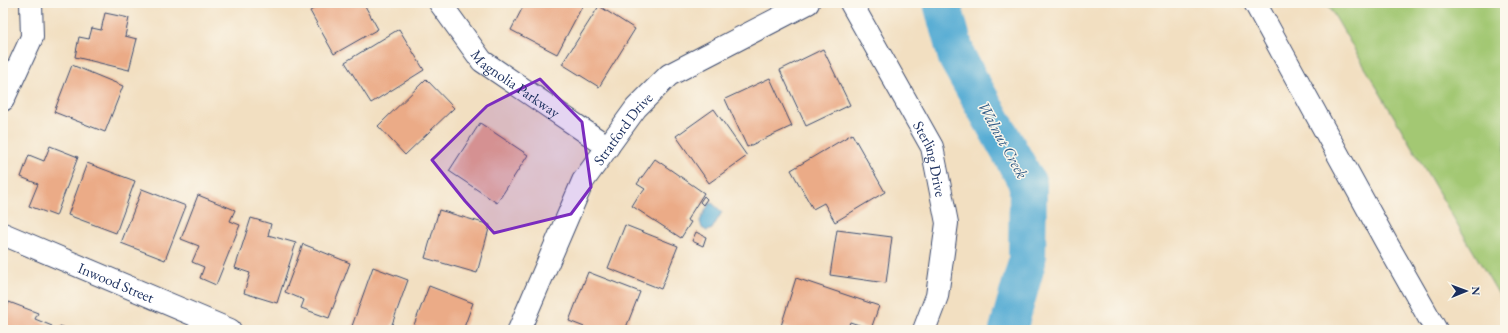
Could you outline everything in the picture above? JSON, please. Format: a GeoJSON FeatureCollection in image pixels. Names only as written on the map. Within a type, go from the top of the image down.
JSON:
{"type":"FeatureCollection","features":[{"type":"Feature","properties":{"kind":"street"},"geometry":{"type":"LineString","coordinates":[[3,100],[32,37],[32,3]]}},
{"type":"Feature","properties":{"kind":"street","name":"Magnolia Parkway"},"geometry":{"type":"LineString","coordinates":[[440,3],[482,61],[608,147]]}},
{"type":"Feature","properties":{"kind":"street","name":"Stratford Drive"},"geometry":{"type":"LineString","coordinates":[[519,330],[583,181],[636,108],[669,75],[808,3]]}},
{"type":"Feature","properties":{"kind":"street","name":"Sterling Drive"},"geometry":{"type":"LineString","coordinates":[[851,3],[932,146],[947,223],[937,296],[924,330]]}},
{"type":"Feature","properties":{"kind":"street"},"geometry":{"type":"LineString","coordinates":[[1255,3],[1436,330]]}},
{"type":"Feature","properties":{"kind":"street","name":"Inwood Street"},"geometry":{"type":"LineString","coordinates":[[3,234],[230,330]]}},
{"type":"Feature","properties":{"kind":"highlighted area"},"geometry":{"type":"Polygon","coordinates":[[[540,79],[582,122],[591,187],[571,214],[494,233],[465,201],[432,160],[487,106],[540,79]]]}},
{"type":"Feature","properties":{"kind":"green space"},"geometry":{"type":"Polygon","coordinates":[[[1327,3],[1505,3],[1505,305],[1327,3]]]}},
{"type":"Feature","properties":{"kind":"water"},"geometry":{"type":"Polygon","coordinates":[[[712,203],[722,212],[712,229],[707,231],[702,228],[700,221],[709,204],[712,203]]]}},
{"type":"Feature","properties":{"kind":"building"},"geometry":{"type":"Polygon","coordinates":[[[323,3],[371,3],[365,6],[378,29],[334,54],[310,11],[323,3]]]}},
{"type":"Feature","properties":{"kind":"building"},"geometry":{"type":"Polygon","coordinates":[[[525,3],[584,3],[557,54],[511,30],[525,3]]]}},
{"type":"Feature","properties":{"kind":"building"},"geometry":{"type":"Polygon","coordinates":[[[599,6],[635,29],[599,87],[562,64],[599,6]]]}},
{"type":"Feature","properties":{"kind":"building"},"geometry":{"type":"Polygon","coordinates":[[[105,13],[129,18],[125,36],[137,39],[129,70],[75,57],[79,37],[89,39],[92,28],[101,30],[105,13]]]}},
{"type":"Feature","properties":{"kind":"building"},"geometry":{"type":"Polygon","coordinates":[[[399,29],[424,70],[371,103],[345,62],[399,29]]]}},
{"type":"Feature","properties":{"kind":"building"},"geometry":{"type":"Polygon","coordinates":[[[823,49],[850,105],[806,126],[780,70],[823,49]]]}},
{"type":"Feature","properties":{"kind":"building"},"geometry":{"type":"Polygon","coordinates":[[[72,65],[123,86],[105,132],[54,112],[72,65]]]}},
{"type":"Feature","properties":{"kind":"building"},"geometry":{"type":"Polygon","coordinates":[[[770,78],[792,126],[747,147],[725,99],[770,78]]]}},
{"type":"Feature","properties":{"kind":"building"},"geometry":{"type":"Polygon","coordinates":[[[426,79],[454,108],[405,155],[378,126],[426,79]]]}},
{"type":"Feature","properties":{"kind":"building"},"geometry":{"type":"Polygon","coordinates":[[[714,109],[747,156],[709,183],[676,136],[714,109]]]}},
{"type":"Feature","properties":{"kind":"building"},"geometry":{"type":"Polygon","coordinates":[[[480,123],[528,155],[497,203],[449,171],[480,123]]]}},
{"type":"Feature","properties":{"kind":"building"},"geometry":{"type":"Polygon","coordinates":[[[852,134],[885,192],[835,222],[824,203],[813,209],[791,170],[852,134]]]}},
{"type":"Feature","properties":{"kind":"building"},"geometry":{"type":"Polygon","coordinates":[[[50,146],[78,157],[56,216],[29,206],[38,184],[21,177],[29,155],[44,161],[50,146]]]}},
{"type":"Feature","properties":{"kind":"building"},"geometry":{"type":"Polygon","coordinates":[[[655,159],[704,193],[687,220],[691,222],[681,238],[632,206],[640,193],[641,194],[645,189],[637,184],[655,159]]]}},
{"type":"Feature","properties":{"kind":"building"},"geometry":{"type":"Polygon","coordinates":[[[87,163],[135,181],[116,233],[68,215],[87,163]]]}},
{"type":"Feature","properties":{"kind":"building"},"geometry":{"type":"Polygon","coordinates":[[[142,189],[186,206],[165,260],[121,243],[142,189]]]}},
{"type":"Feature","properties":{"kind":"building"},"geometry":{"type":"Polygon","coordinates":[[[198,195],[235,210],[230,221],[240,225],[216,285],[200,278],[204,267],[192,262],[199,246],[181,239],[198,195]]]}},
{"type":"Feature","properties":{"kind":"building"},"geometry":{"type":"Polygon","coordinates":[[[704,196],[707,199],[703,205],[700,202],[704,196]]]}},
{"type":"Feature","properties":{"kind":"building"},"geometry":{"type":"Polygon","coordinates":[[[439,210],[490,225],[477,273],[425,258],[439,210]]]}},
{"type":"Feature","properties":{"kind":"building"},"geometry":{"type":"Polygon","coordinates":[[[251,218],[271,224],[268,235],[296,243],[277,303],[244,293],[250,273],[235,268],[251,218]]]}},
{"type":"Feature","properties":{"kind":"building"},"geometry":{"type":"Polygon","coordinates":[[[625,225],[678,246],[661,289],[608,268],[625,225]]]}},
{"type":"Feature","properties":{"kind":"building"},"geometry":{"type":"Polygon","coordinates":[[[837,230],[892,237],[886,283],[830,275],[837,230]]]}},
{"type":"Feature","properties":{"kind":"building"},"geometry":{"type":"Polygon","coordinates":[[[696,232],[706,237],[703,246],[692,241],[696,232]]]}},
{"type":"Feature","properties":{"kind":"building"},"geometry":{"type":"Polygon","coordinates":[[[303,244],[350,263],[329,318],[301,308],[304,300],[285,292],[303,244]]]}},
{"type":"Feature","properties":{"kind":"building"},"geometry":{"type":"Polygon","coordinates":[[[373,267],[408,280],[390,330],[364,330],[352,326],[373,267]]]}},
{"type":"Feature","properties":{"kind":"building"},"geometry":{"type":"Polygon","coordinates":[[[588,272],[640,292],[625,330],[592,330],[569,321],[588,272]]]}},
{"type":"Feature","properties":{"kind":"building"},"geometry":{"type":"Polygon","coordinates":[[[796,278],[879,306],[871,329],[850,322],[847,330],[793,330],[781,326],[796,278]]]}},
{"type":"Feature","properties":{"kind":"building"},"geometry":{"type":"Polygon","coordinates":[[[429,286],[473,303],[463,330],[412,330],[429,286]]]}},
{"type":"Feature","properties":{"kind":"building"},"geometry":{"type":"Polygon","coordinates":[[[9,302],[38,313],[35,319],[52,326],[50,330],[3,330],[3,318],[9,302]]]}},
{"type":"Feature","properties":{"kind":"building"},"geometry":{"type":"Polygon","coordinates":[[[60,326],[72,330],[59,330],[60,326]]]}},
{"type":"Feature","properties":{"kind":"waterway","name":"Walnut Creek"},"geometry":{"type":"LineString","coordinates":[[942,3],[957,58],[1028,184],[1027,262],[1008,330]]}}]}
